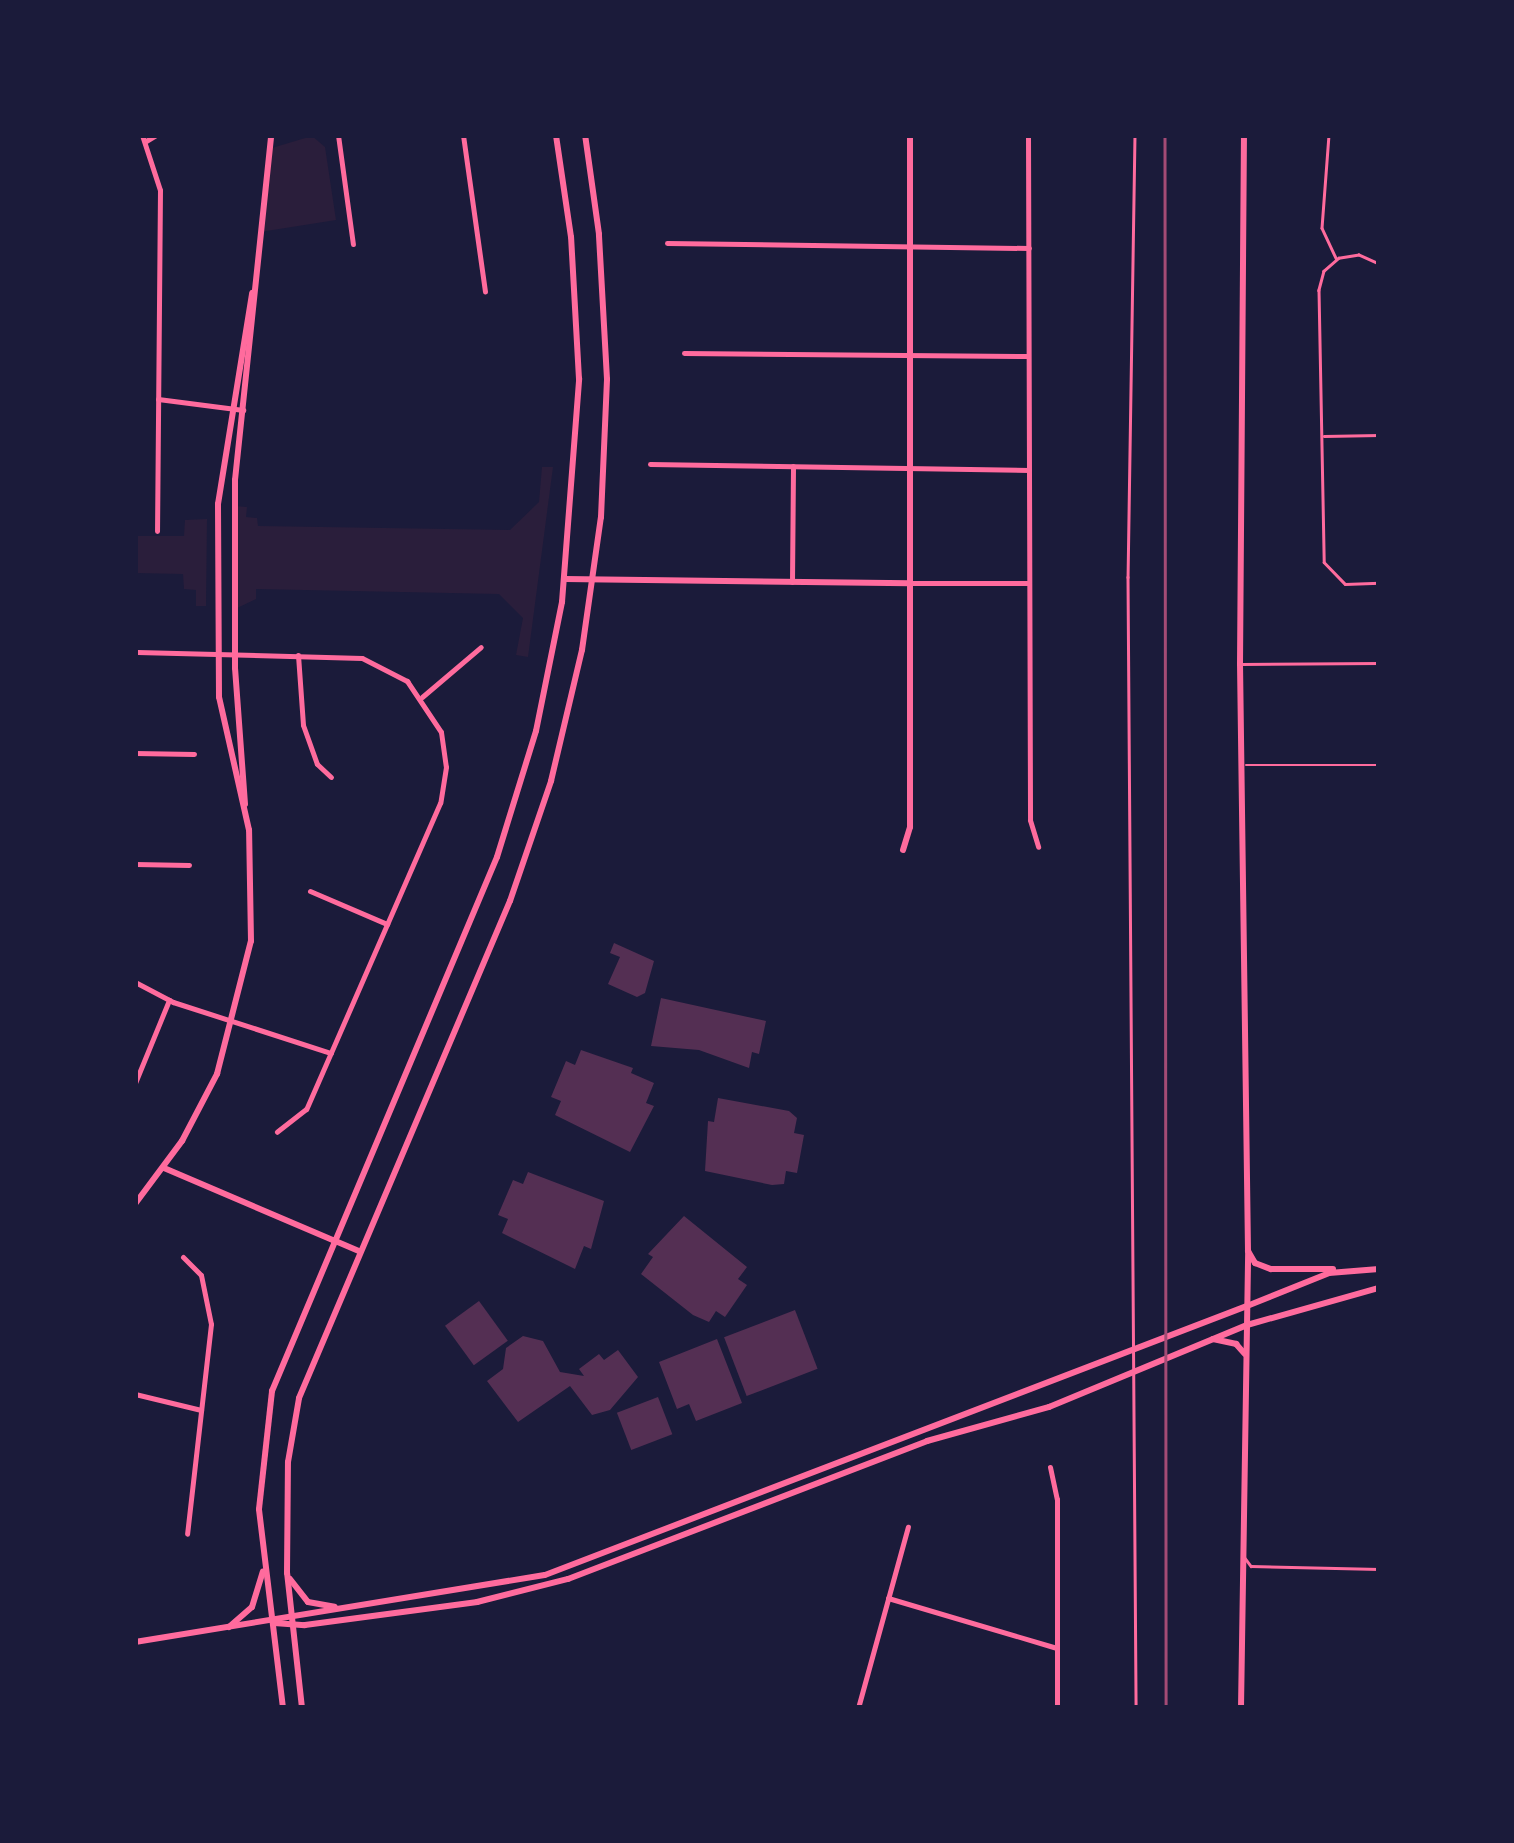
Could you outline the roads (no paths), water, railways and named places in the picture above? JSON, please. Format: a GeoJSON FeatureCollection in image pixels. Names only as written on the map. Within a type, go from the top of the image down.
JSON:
{"type":"FeatureCollection","features":[{"type":"Feature","properties":{"kind":"main road"},"geometry":{"type":"LineString","coordinates":[[135,1204],[164,1168],[207,1097],[236,1020],[253,913],[234,654],[235,480],[271,135]]}},
{"type":"Feature","properties":{"kind":"main road"},"geometry":{"type":"LineString","coordinates":[[282,1708],[258,1484],[267,1412],[333,1240],[497,856],[536,731],[566,579],[578,348],[556,135]]}},
{"type":"Feature","properties":{"kind":"main road"},"geometry":{"type":"LineString","coordinates":[[302,1708],[287,1573],[294,1418],[359,1251],[528,852],[563,738],[594,582],[607,363],[585,135]]}},
{"type":"Feature","properties":{"kind":"main road"},"geometry":{"type":"LineString","coordinates":[[903,850],[910,827],[910,135]]}},
{"type":"Feature","properties":{"kind":"main road"},"geometry":{"type":"LineString","coordinates":[[1241,1708],[1248,1251],[1240,664],[1244,135]]}},
{"type":"Feature","properties":{"kind":"main road"},"geometry":{"type":"LineString","coordinates":[[245,805],[224,725],[218,654],[218,490],[228,408],[252,293]]}},
{"type":"Feature","properties":{"kind":"main road"},"geometry":{"type":"LineString","coordinates":[[566,579],[910,583]]}},
{"type":"Feature","properties":{"kind":"main road"},"geometry":{"type":"LineString","coordinates":[[164,1168],[359,1251]]}},
{"type":"Feature","properties":{"kind":"main road"},"geometry":{"type":"LineString","coordinates":[[1248,1251],[1256,1263],[1271,1268],[1364,1270]]}},
{"type":"Feature","properties":{"kind":"main road"},"geometry":{"type":"LineString","coordinates":[[292,1621],[478,1590],[564,1569],[1316,1277],[1379,1269]]}},
{"type":"Feature","properties":{"kind":"main road"},"geometry":{"type":"LineString","coordinates":[[135,1642],[273,1622],[477,1602],[568,1580],[896,1453],[1049,1407],[1247,1324],[1379,1288]]}},
{"type":"Feature","properties":{"kind":"main road"},"geometry":{"type":"LineString","coordinates":[[1212,1339],[1236,1344],[1246,1355]]}},
{"type":"Feature","properties":{"kind":"main road"},"geometry":{"type":"LineString","coordinates":[[226,1629],[252,1607],[265,1566]]}},
{"type":"Feature","properties":{"kind":"main road"},"geometry":{"type":"LineString","coordinates":[[287,1573],[308,1602],[358,1607]]}},
{"type":"Feature","properties":{"kind":"street"},"geometry":{"type":"LineString","coordinates":[[156,135],[144,138],[160,190],[157,531]]}},
{"type":"Feature","properties":{"kind":"street"},"geometry":{"type":"LineString","coordinates":[[338,135],[353,244]]}},
{"type":"Feature","properties":{"kind":"street"},"geometry":{"type":"LineString","coordinates":[[463,135],[485,291]]}},
{"type":"Feature","properties":{"kind":"street"},"geometry":{"type":"LineString","coordinates":[[653,135],[716,135]]}},
{"type":"Feature","properties":{"kind":"street"},"geometry":{"type":"LineString","coordinates":[[1028,135],[1030,820],[1038,847]]}},
{"type":"Feature","properties":{"kind":"street"},"geometry":{"type":"LineString","coordinates":[[667,243],[1029,248]]}},
{"type":"Feature","properties":{"kind":"street"},"geometry":{"type":"LineString","coordinates":[[684,353],[1028,356]]}},
{"type":"Feature","properties":{"kind":"street"},"geometry":{"type":"LineString","coordinates":[[158,399],[243,410]]}},
{"type":"Feature","properties":{"kind":"street"},"geometry":{"type":"LineString","coordinates":[[650,464],[910,464],[1029,470]]}},
{"type":"Feature","properties":{"kind":"street"},"geometry":{"type":"LineString","coordinates":[[792,582],[793,466]]}},
{"type":"Feature","properties":{"kind":"street"},"geometry":{"type":"LineString","coordinates":[[910,583],[1028,583]]}},
{"type":"Feature","properties":{"kind":"street"},"geometry":{"type":"LineString","coordinates":[[135,636],[135,752],[194,754]]}},
{"type":"Feature","properties":{"kind":"street"},"geometry":{"type":"LineString","coordinates":[[422,697],[481,647]]}},
{"type":"Feature","properties":{"kind":"street"},"geometry":{"type":"LineString","coordinates":[[136,652],[298,654],[374,662],[422,697],[441,732],[445,779],[387,924],[306,1110],[277,1132]]}},
{"type":"Feature","properties":{"kind":"street"},"geometry":{"type":"LineString","coordinates":[[298,654],[303,725],[317,764],[331,777]]}},
{"type":"Feature","properties":{"kind":"street"},"geometry":{"type":"LineString","coordinates":[[135,864],[190,865]]}},
{"type":"Feature","properties":{"kind":"street"},"geometry":{"type":"LineString","coordinates":[[310,890],[387,924]]}},
{"type":"Feature","properties":{"kind":"street"},"geometry":{"type":"LineString","coordinates":[[135,982],[169,1000],[331,1053]]}},
{"type":"Feature","properties":{"kind":"street"},"geometry":{"type":"LineString","coordinates":[[135,1084],[169,1000]]}},
{"type":"Feature","properties":{"kind":"street"},"geometry":{"type":"LineString","coordinates":[[183,1257],[201,1275],[210,1312],[187,1534]]}},
{"type":"Feature","properties":{"kind":"street"},"geometry":{"type":"LineString","coordinates":[[135,1394],[202,1410]]}},
{"type":"Feature","properties":{"kind":"street"},"geometry":{"type":"LineString","coordinates":[[1050,1467],[1057,1499],[1057,1708]]}},
{"type":"Feature","properties":{"kind":"street"},"geometry":{"type":"LineString","coordinates":[[858,1708],[908,1527]]}},
{"type":"Feature","properties":{"kind":"street"},"geometry":{"type":"LineString","coordinates":[[888,1598],[1056,1648]]}},
{"type":"Feature","properties":{"kind":"lane"},"geometry":{"type":"LineString","coordinates":[[1135,135],[1128,577],[1136,1708]]}},
{"type":"Feature","properties":{"kind":"lane"},"geometry":{"type":"LineString","coordinates":[[1329,135],[1322,228],[1337,259]]}},
{"type":"Feature","properties":{"kind":"lane"},"geometry":{"type":"LineString","coordinates":[[1379,264],[1359,255],[1337,259],[1320,284],[1324,562],[1345,584],[1379,584]]}},
{"type":"Feature","properties":{"kind":"lane"},"geometry":{"type":"LineString","coordinates":[[1323,436],[1379,435]]}},
{"type":"Feature","properties":{"kind":"lane"},"geometry":{"type":"LineString","coordinates":[[1240,664],[1379,663]]}},
{"type":"Feature","properties":{"kind":"lane"},"geometry":{"type":"LineString","coordinates":[[1241,764],[1379,765]]}},
{"type":"Feature","properties":{"kind":"lane"},"geometry":{"type":"LineString","coordinates":[[1244,1556],[1251,1566],[1379,1569]]}},
{"type":"Feature","properties":{"kind":"railway"},"geometry":{"type":"LineString","coordinates":[[1165,135],[1166,1708]]}}]}
